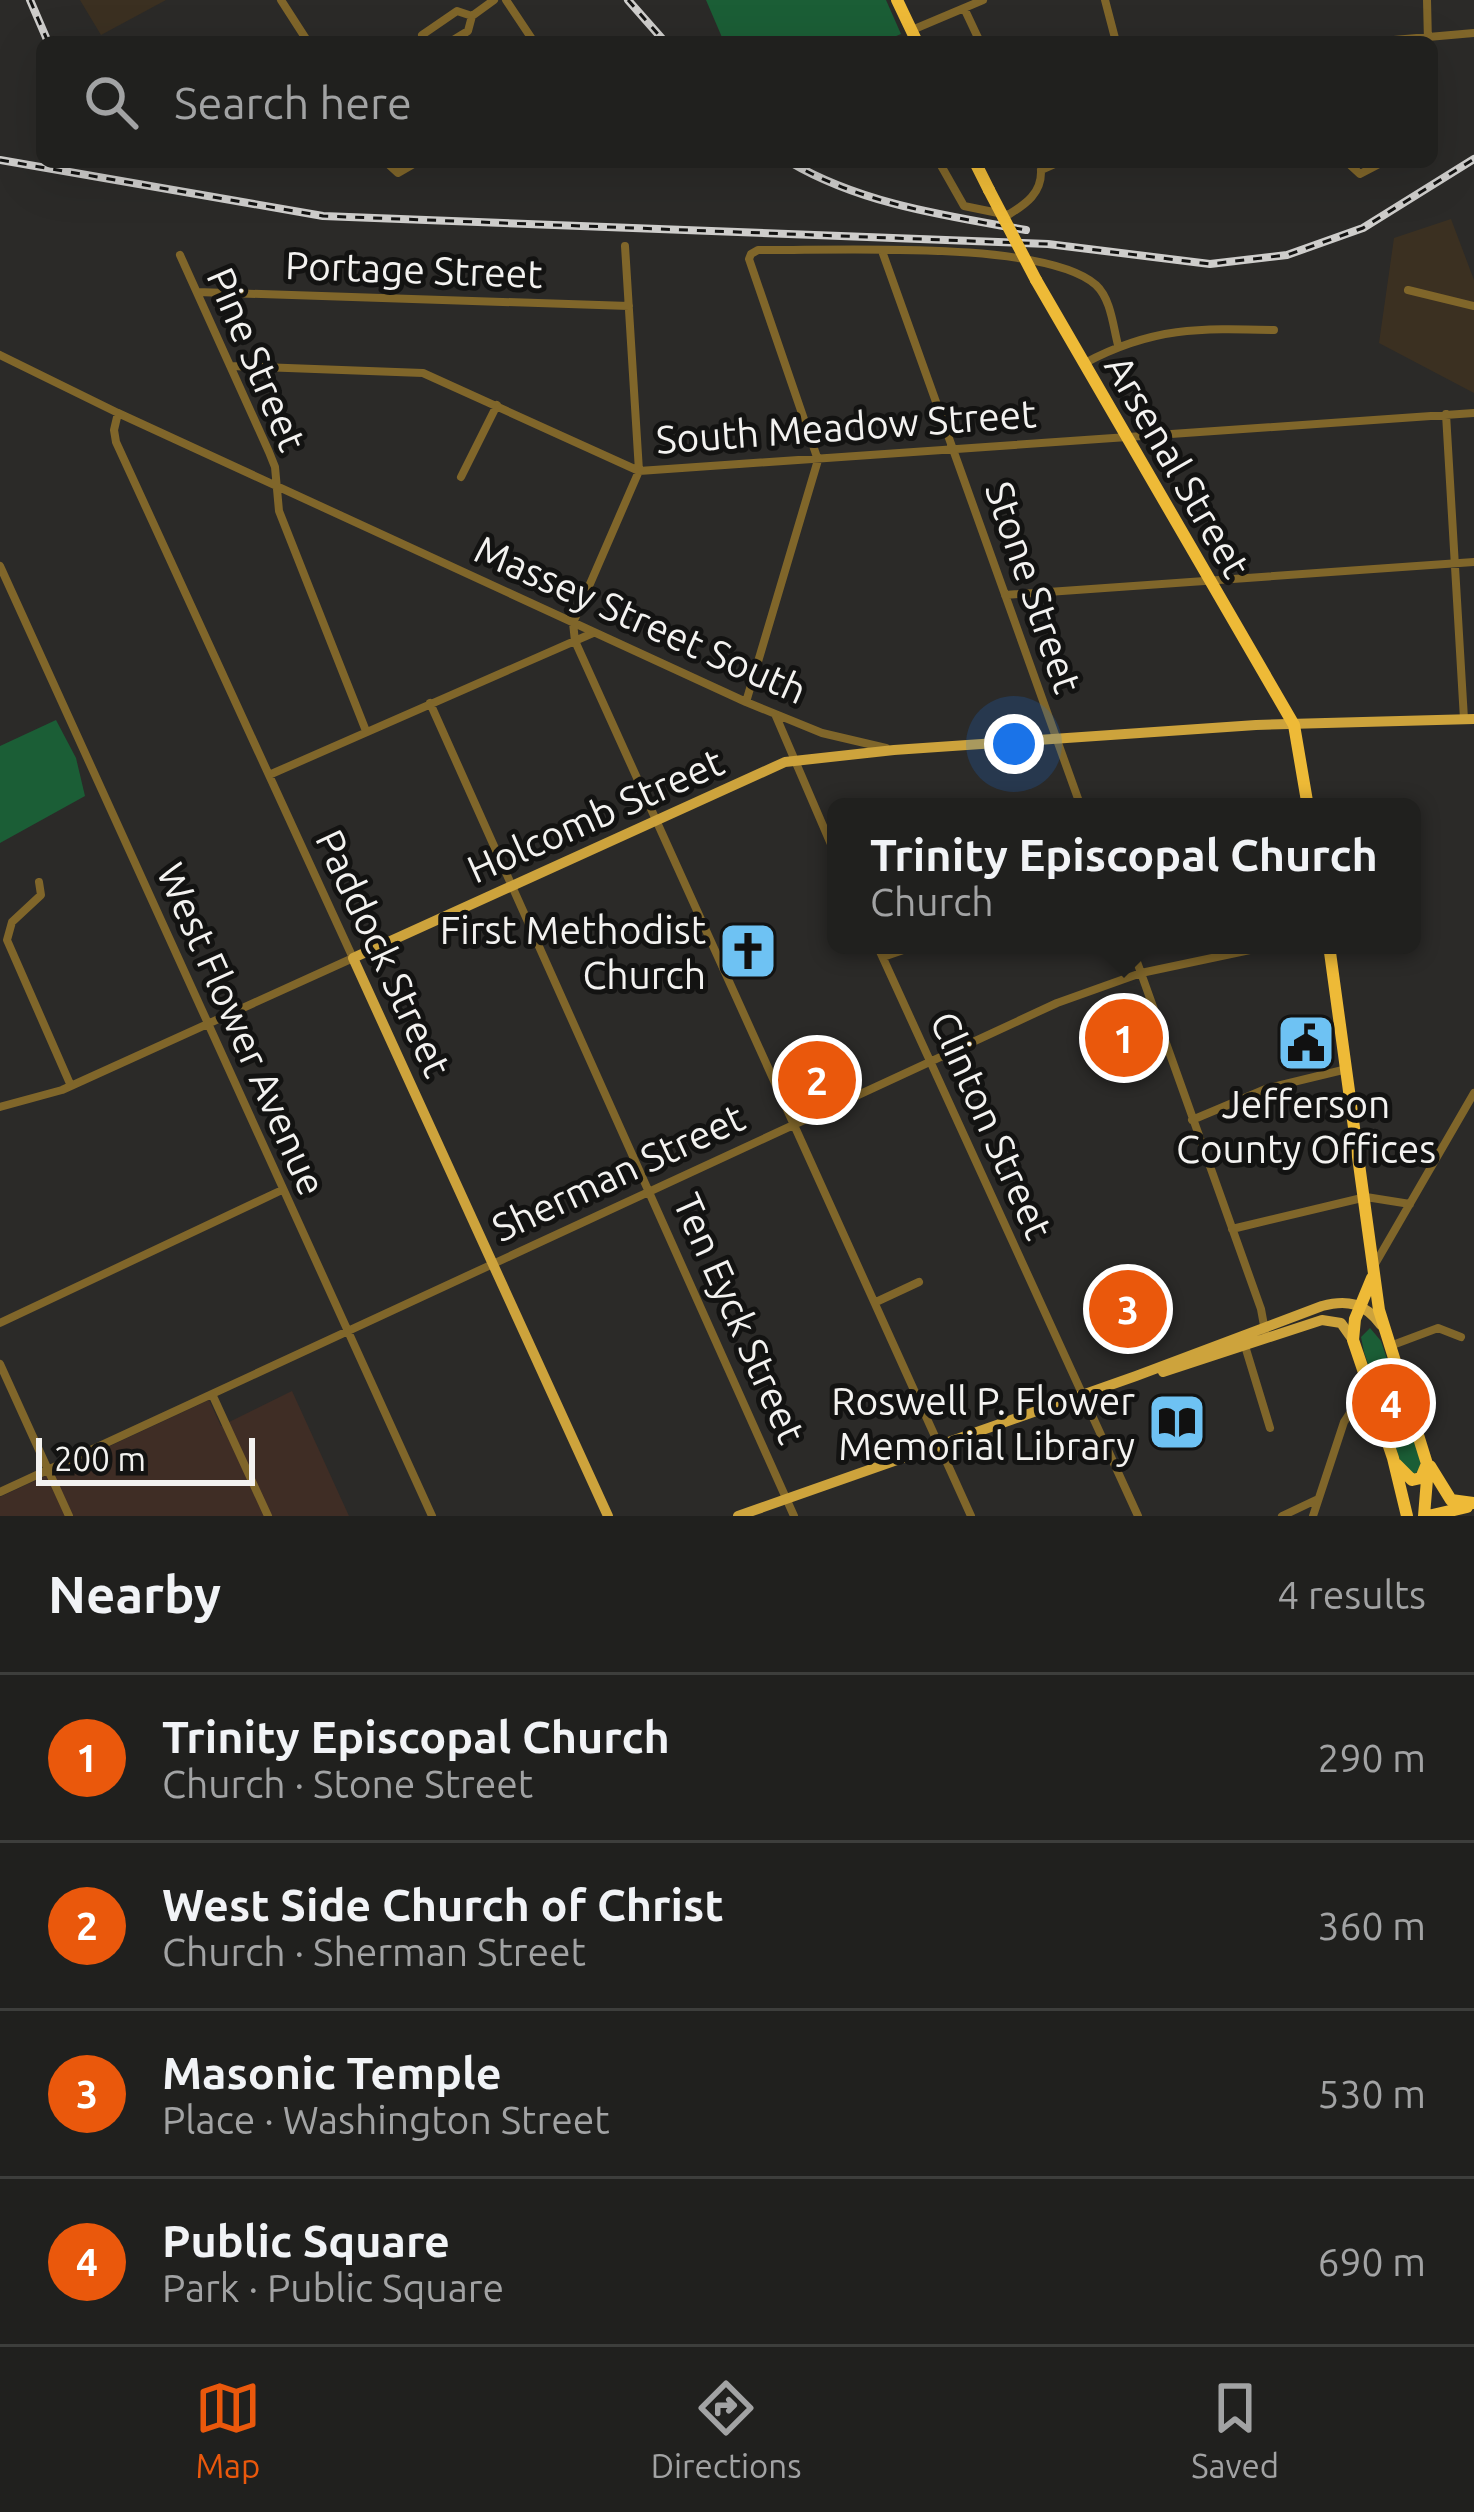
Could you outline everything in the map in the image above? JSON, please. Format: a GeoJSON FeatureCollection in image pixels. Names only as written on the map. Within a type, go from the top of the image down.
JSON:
{"type":"FeatureCollection","features":[{"type":"Feature","properties":{"kind":"highway"},"geometry":{"type":"LineString","coordinates":[[897,0],[913,36]]}},
{"type":"Feature","properties":{"kind":"highway","name":"Arsenal Street"},"geometry":{"type":"LineString","coordinates":[[978,168],[1036,280],[1294,725],[1306,798]]}},
{"type":"Feature","properties":{"kind":"highway"},"geometry":{"type":"LineString","coordinates":[[1330,954],[1387,1340],[1426,1459],[1445,1494],[1474,1507]]}},
{"type":"Feature","properties":{"kind":"highway"},"geometry":{"type":"LineString","coordinates":[[1375,1265],[1352,1316],[1353,1340],[1410,1503],[1424,1516]]}},
{"type":"Feature","properties":{"kind":"highway"},"geometry":{"type":"LineString","coordinates":[[1353,1340],[1358,1326],[1366,1321],[1376,1323],[1387,1340]]}},
{"type":"Feature","properties":{"kind":"highway"},"geometry":{"type":"LineString","coordinates":[[1393,1458],[1412,1480],[1424,1474],[1426,1459]]}},
{"type":"Feature","properties":{"kind":"highway"},"geometry":{"type":"LineString","coordinates":[[1393,1458],[1407,1516]]}},
{"type":"Feature","properties":{"kind":"highway"},"geometry":{"type":"LineString","coordinates":[[1424,1516],[1426,1459]]}},
{"type":"Feature","properties":{"kind":"highway"},"geometry":{"type":"LineString","coordinates":[[1424,1516],[1474,1507]]}},
{"type":"Feature","properties":{"kind":"highway"},"geometry":{"type":"LineString","coordinates":[[1463,1516],[1474,1507]]}},
{"type":"Feature","properties":{"kind":"main road","name":"Massey Street South"},"geometry":{"type":"LineString","coordinates":[[894,750],[1469,719]]}},
{"type":"Feature","properties":{"kind":"main road","name":"Holcomb Street"},"geometry":{"type":"LineString","coordinates":[[352,958],[792,761],[894,750]]}},
{"type":"Feature","properties":{"kind":"main road","name":"Paddock Street"},"geometry":{"type":"LineString","coordinates":[[352,958],[608,1516]]}},
{"type":"Feature","properties":{"kind":"main road"},"geometry":{"type":"LineString","coordinates":[[738,1516],[1265,1332],[1338,1302],[1352,1316]]}},
{"type":"Feature","properties":{"kind":"main road"},"geometry":{"type":"LineString","coordinates":[[1136,1376],[1245,1346],[1265,1332],[1322,1320],[1374,1316],[1387,1340]]}},
{"type":"Feature","properties":{"kind":"street"},"geometry":{"type":"LineString","coordinates":[[281,0],[304,36]]}},
{"type":"Feature","properties":{"kind":"street"},"geometry":{"type":"LineString","coordinates":[[460,36],[468,31],[472,16],[494,0]]}},
{"type":"Feature","properties":{"kind":"street"},"geometry":{"type":"LineString","coordinates":[[506,0],[530,36]]}},
{"type":"Feature","properties":{"kind":"street"},"geometry":{"type":"LineString","coordinates":[[917,36],[983,0]]}},
{"type":"Feature","properties":{"kind":"street"},"geometry":{"type":"LineString","coordinates":[[1105,0],[1114,36]]}},
{"type":"Feature","properties":{"kind":"street"},"geometry":{"type":"LineString","coordinates":[[1427,0],[1428,36]]}},
{"type":"Feature","properties":{"kind":"street"},"geometry":{"type":"LineString","coordinates":[[964,8],[977,36]]}},
{"type":"Feature","properties":{"kind":"street"},"geometry":{"type":"LineString","coordinates":[[423,36],[457,11],[472,16]]}},
{"type":"Feature","properties":{"kind":"street"},"geometry":{"type":"LineString","coordinates":[[1438,37],[1474,33]]}},
{"type":"Feature","properties":{"kind":"street"},"geometry":{"type":"LineString","coordinates":[[942,168],[964,206],[1008,214],[1035,195],[1041,182],[1039,168]]}},
{"type":"Feature","properties":{"kind":"street"},"geometry":{"type":"LineString","coordinates":[[625,247],[639,471],[573,623],[575,640],[971,1516]]}},
{"type":"Feature","properties":{"kind":"street"},"geometry":{"type":"LineString","coordinates":[[746,702],[818,460],[749,259],[758,250],[882,251],[1021,260],[1062,268],[1098,287],[1106,298],[1118,345]]}},
{"type":"Feature","properties":{"kind":"street","name":"Stone Street"},"geometry":{"type":"LineString","coordinates":[[882,251],[1078,798]]}},
{"type":"Feature","properties":{"kind":"street","name":"Pine Street"},"geometry":{"type":"LineString","coordinates":[[180,255],[269,452],[279,511],[366,730]]}},
{"type":"Feature","properties":{"kind":"street"},"geometry":{"type":"LineString","coordinates":[[1408,290],[1474,306]]}},
{"type":"Feature","properties":{"kind":"street","name":"Portage Street"},"geometry":{"type":"LineString","coordinates":[[197,292],[629,306]]}},
{"type":"Feature","properties":{"kind":"street"},"geometry":{"type":"LineString","coordinates":[[1084,364],[1118,345],[1159,332],[1274,330]]}},
{"type":"Feature","properties":{"kind":"street","name":"Massey Street South"},"geometry":{"type":"LineString","coordinates":[[2,358],[746,702],[838,738],[894,750]]}},
{"type":"Feature","properties":{"kind":"street","name":"South Meadow Street"},"geometry":{"type":"LineString","coordinates":[[230,366],[423,373],[639,471],[1474,412]]}},
{"type":"Feature","properties":{"kind":"street"},"geometry":{"type":"LineString","coordinates":[[461,477],[496,405]]}},
{"type":"Feature","properties":{"kind":"street","name":"Paddock Street"},"geometry":{"type":"LineString","coordinates":[[118,413],[113,430],[116,442],[352,958]]}},
{"type":"Feature","properties":{"kind":"street"},"geometry":{"type":"LineString","coordinates":[[1446,414],[1469,719]]}},
{"type":"Feature","properties":{"kind":"street"},"geometry":{"type":"LineString","coordinates":[[1005,595],[1474,562]]}},
{"type":"Feature","properties":{"kind":"street","name":"West Flower Avenue"},"geometry":{"type":"LineString","coordinates":[[0,566],[432,1516]]}},
{"type":"Feature","properties":{"kind":"street"},"geometry":{"type":"LineString","coordinates":[[269,775],[594,633]]}},
{"type":"Feature","properties":{"kind":"street","name":"Ten Eyck Street"},"geometry":{"type":"LineString","coordinates":[[430,703],[794,1516]]}},
{"type":"Feature","properties":{"kind":"street"},"geometry":{"type":"LineString","coordinates":[[775,714],[827,837]]}},
{"type":"Feature","properties":{"kind":"street"},"geometry":{"type":"LineString","coordinates":[[39,882],[40,895],[13,922],[7,940],[71,1086]]}},
{"type":"Feature","properties":{"kind":"street","name":"Clinton Street"},"geometry":{"type":"LineString","coordinates":[[882,954],[1138,1516]]}},
{"type":"Feature","properties":{"kind":"street"},"geometry":{"type":"LineString","coordinates":[[883,957],[892,954]]}},
{"type":"Feature","properties":{"kind":"street"},"geometry":{"type":"LineString","coordinates":[[1134,954],[1265,1332]]}},
{"type":"Feature","properties":{"kind":"street","name":"Sherman Street"},"geometry":{"type":"LineString","coordinates":[[0,1492],[1057,1003],[1141,974],[1233,954]]}},
{"type":"Feature","properties":{"kind":"street","name":"Holcomb Street"},"geometry":{"type":"LineString","coordinates":[[0,1107],[71,1086],[352,958]]}},
{"type":"Feature","properties":{"kind":"street"},"geometry":{"type":"LineString","coordinates":[[1192,1120],[1268,1088],[1347,1069]]}},
{"type":"Feature","properties":{"kind":"street"},"geometry":{"type":"LineString","coordinates":[[1375,1265],[1474,1093]]}},
{"type":"Feature","properties":{"kind":"street"},"geometry":{"type":"LineString","coordinates":[[0,1323],[282,1190]]}},
{"type":"Feature","properties":{"kind":"street"},"geometry":{"type":"LineString","coordinates":[[1232,1229],[1366,1197],[1410,1204]]}},
{"type":"Feature","properties":{"kind":"street"},"geometry":{"type":"LineString","coordinates":[[876,1302],[919,1282]]}},
{"type":"Feature","properties":{"kind":"street"},"geometry":{"type":"LineString","coordinates":[[1387,1340],[1438,1328],[1461,1336]]}},
{"type":"Feature","properties":{"kind":"street"},"geometry":{"type":"LineString","coordinates":[[1245,1346],[1270,1428]]}},
{"type":"Feature","properties":{"kind":"street"},"geometry":{"type":"LineString","coordinates":[[0,1364],[69,1516]]}},
{"type":"Feature","properties":{"kind":"street"},"geometry":{"type":"LineString","coordinates":[[212,1394],[268,1516]]}},
{"type":"Feature","properties":{"kind":"street"},"geometry":{"type":"LineString","coordinates":[[1313,1516],[1344,1422],[1352,1410],[1373,1399]]}},
{"type":"Feature","properties":{"kind":"street"},"geometry":{"type":"LineString","coordinates":[[1282,1516],[1319,1498]]}},
{"type":"Feature","properties":{"kind":"shaded area"},"geometry":{"type":"Polygon","coordinates":[[[80,0],[166,0],[101,35],[80,0]]]}},
{"type":"Feature","properties":{"kind":"shaded area"},"geometry":{"type":"Polygon","coordinates":[[[1451,219],[1474,280],[1474,393],[1379,343],[1394,238],[1451,219]]]}},
{"type":"Feature","properties":{"kind":"shaded area"},"geometry":{"type":"Polygon","coordinates":[[[292,1391],[349,1516],[0,1516],[0,1497],[209,1400],[221,1426],[292,1391]]]}},
{"type":"Feature","properties":{"kind":"green space"},"geometry":{"type":"Polygon","coordinates":[[[706,0],[886,0],[901,34],[896,36],[721,36],[706,0]]]}},
{"type":"Feature","properties":{"kind":"green space"},"geometry":{"type":"Polygon","coordinates":[[[56,720],[76,758],[85,796],[0,843],[0,746],[56,720]]]}},
{"type":"Feature","properties":{"kind":"green space"},"geometry":{"type":"Polygon","coordinates":[[[1370,1328],[1381,1341],[1420,1457],[1421,1469],[1414,1474],[1401,1463],[1364,1352],[1361,1337],[1370,1328]]]}},
{"type":"Feature","properties":{"kind":"railway"},"geometry":{"type":"LineString","coordinates":[[30,0],[45,36]]}},
{"type":"Feature","properties":{"kind":"railway"},"geometry":{"type":"LineString","coordinates":[[628,0],[660,36]]}},
{"type":"Feature","properties":{"kind":"railway"},"geometry":{"type":"LineString","coordinates":[[46,168],[323,216],[1048,244],[1210,264],[1287,255],[1363,228],[1474,159]]}},
{"type":"Feature","properties":{"kind":"railway"},"geometry":{"type":"LineString","coordinates":[[0,160],[36,166]]}},
{"type":"Feature","properties":{"kind":"railway"},"geometry":{"type":"LineString","coordinates":[[802,168],[875,198],[1026,230]]}},
{"type":"Feature","properties":{"kind":"place","name":"First Methodist Church"},"geometry":{"type":"Point","coordinates":[748,951]}},
{"type":"Feature","properties":{"kind":"place","name":"Trinity Episcopal Church"},"geometry":{"type":"Point","coordinates":[1124,1038]}},
{"type":"Feature","properties":{"kind":"place","name":"Jefferson County Offices"},"geometry":{"type":"Point","coordinates":[1306,1043]}},
{"type":"Feature","properties":{"kind":"place","name":"West Side Church of Christ"},"geometry":{"type":"Point","coordinates":[817,1080]}},
{"type":"Feature","properties":{"kind":"place","name":"Masonic Temple"},"geometry":{"type":"Point","coordinates":[1128,1309]}},
{"type":"Feature","properties":{"kind":"place","name":"Public Square"},"geometry":{"type":"Point","coordinates":[1391,1403]}},
{"type":"Feature","properties":{"kind":"place","name":"Roswell P. Flower Memorial Library"},"geometry":{"type":"Point","coordinates":[1177,1422]}}]}
